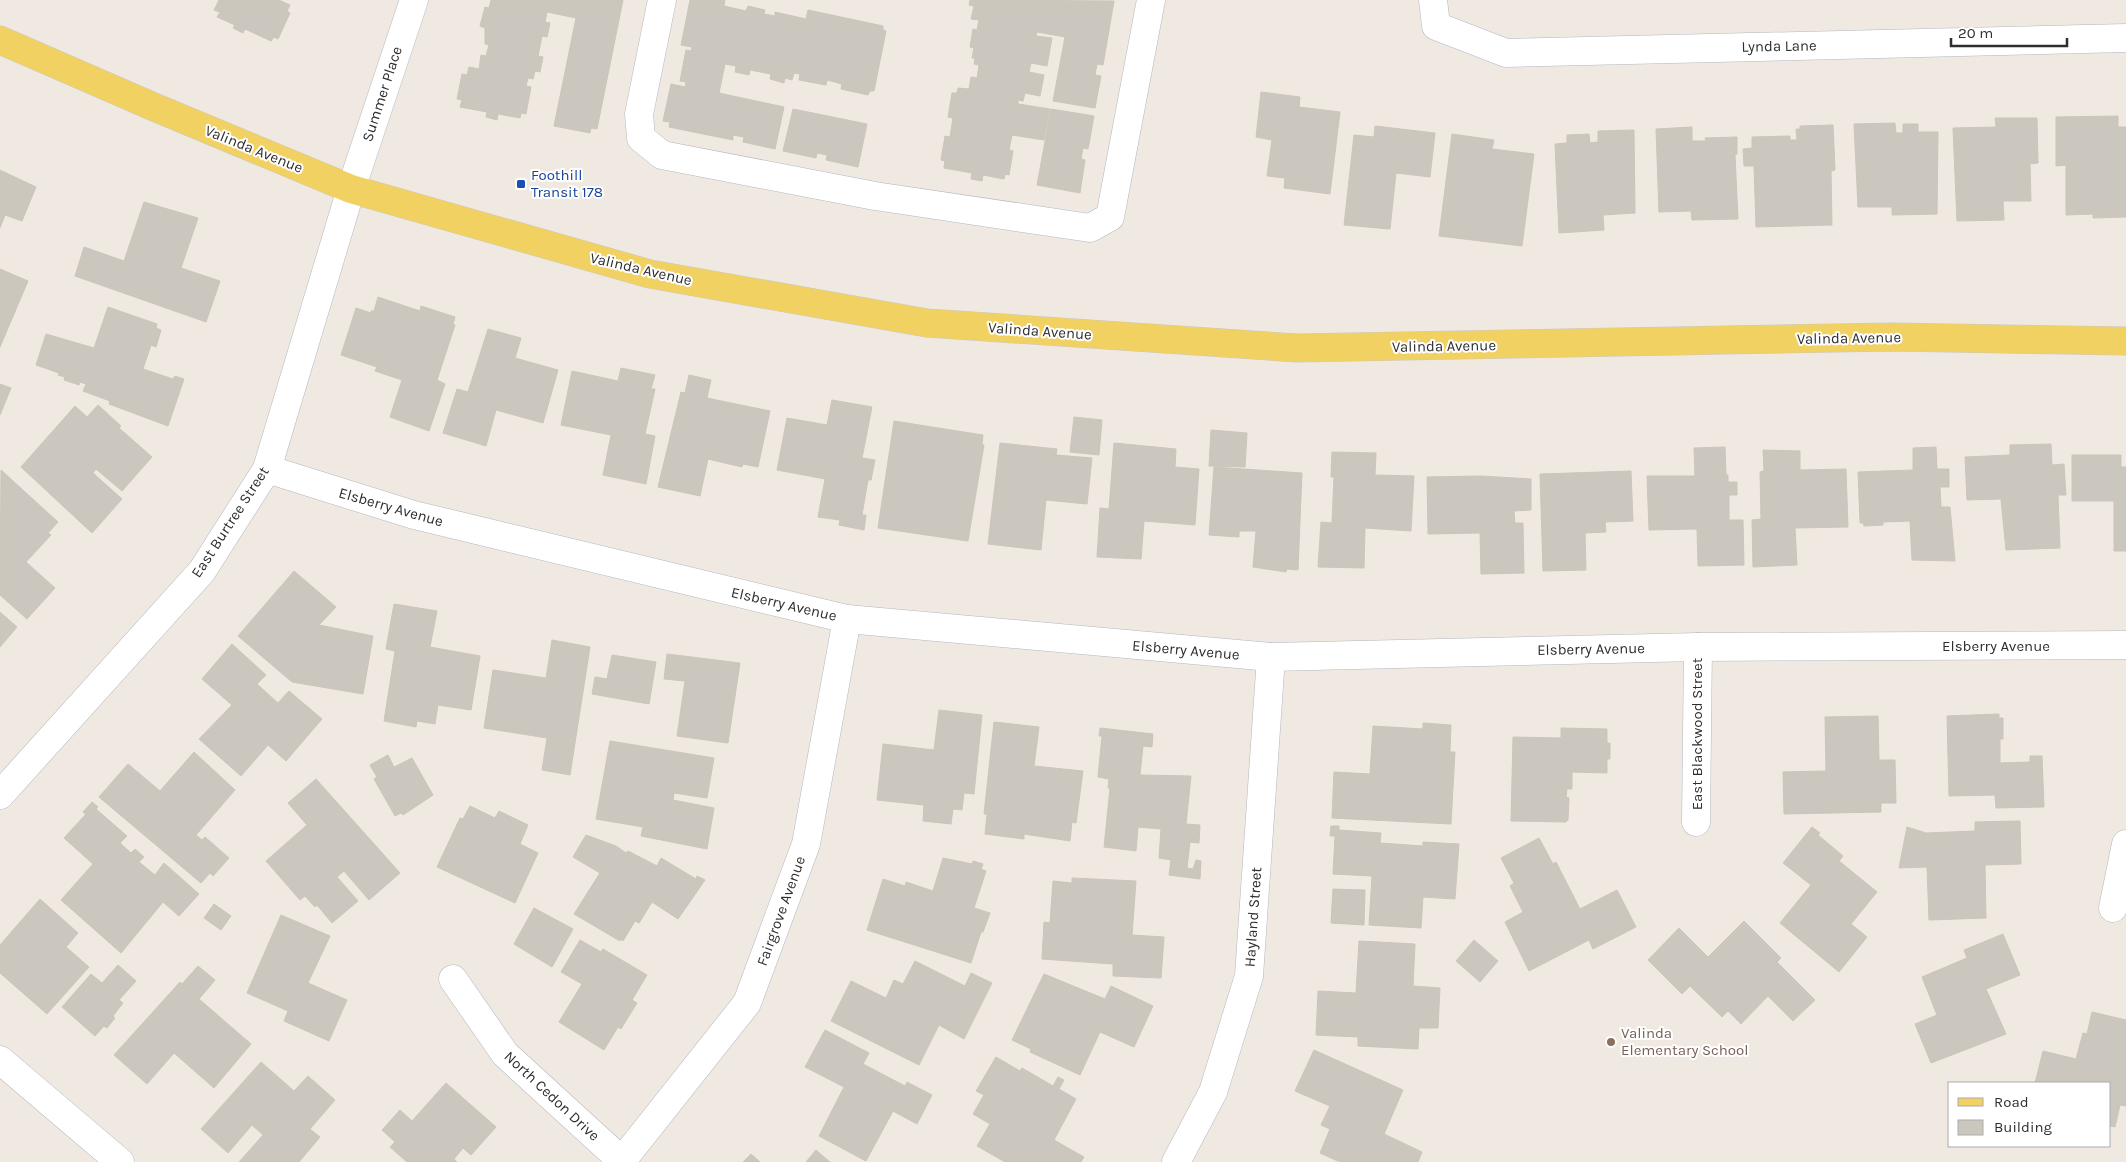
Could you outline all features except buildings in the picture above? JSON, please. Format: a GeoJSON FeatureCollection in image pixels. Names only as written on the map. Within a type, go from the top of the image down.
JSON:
{"type":"FeatureCollection","features":[{"type":"Feature","properties":{"kind":"main road","name":"Valinda Avenue"},"geometry":{"type":"LineString","coordinates":[[0,40],[351,189],[650,274],[927,323],[1297,348],[1892,337],[2126,341]]}},
{"type":"Feature","properties":{"kind":"street","name":"Summer Place"},"geometry":{"type":"LineString","coordinates":[[351,189],[414,0]]}},
{"type":"Feature","properties":{"kind":"street"},"geometry":{"type":"LineString","coordinates":[[662,0],[638,114],[642,138],[662,155],[875,196],[1090,228],[1110,217],[1151,0]]}},
{"type":"Feature","properties":{"kind":"street","name":"Lynda Lane"},"geometry":{"type":"LineString","coordinates":[[1435,13],[1506,53],[2126,38]]}},
{"type":"Feature","properties":{"kind":"street","name":"East Burtree Street"},"geometry":{"type":"LineString","coordinates":[[0,795],[202,571],[267,469],[351,189]]}},
{"type":"Feature","properties":{"kind":"street","name":"Elsberry Avenue"},"geometry":{"type":"LineString","coordinates":[[267,469],[414,515],[847,618],[1271,657],[1698,647],[2126,645]]}},
{"type":"Feature","properties":{"kind":"street","name":"Fairgrove Avenue"},"geometry":{"type":"LineString","coordinates":[[621,1161],[747,1003],[806,844],[847,618]]}},
{"type":"Feature","properties":{"kind":"street","name":"East Blackwood Street"},"geometry":{"type":"LineString","coordinates":[[1696,822],[1698,647]]}},
{"type":"Feature","properties":{"kind":"street","name":"Hayland Street"},"geometry":{"type":"LineString","coordinates":[[1176,1162],[1214,1092],[1249,976],[1271,657]]}},
{"type":"Feature","properties":{"kind":"street"},"geometry":{"type":"LineString","coordinates":[[2114,908],[2126,844]]}},
{"type":"Feature","properties":{"kind":"street","name":"North Cedon Drive"},"geometry":{"type":"LineString","coordinates":[[453,979],[505,1054],[621,1161]]}},
{"type":"Feature","properties":{"kind":"street"},"geometry":{"type":"LineString","coordinates":[[0,1060],[120,1162]]}},
{"type":"Feature","properties":{"kind":"place","name":"Foothill Transit 178"},"geometry":{"type":"Point","coordinates":[521,184]}},
{"type":"Feature","properties":{"kind":"place","name":"Valinda Elementary School"},"geometry":{"type":"Point","coordinates":[1611,1042]}}]}
